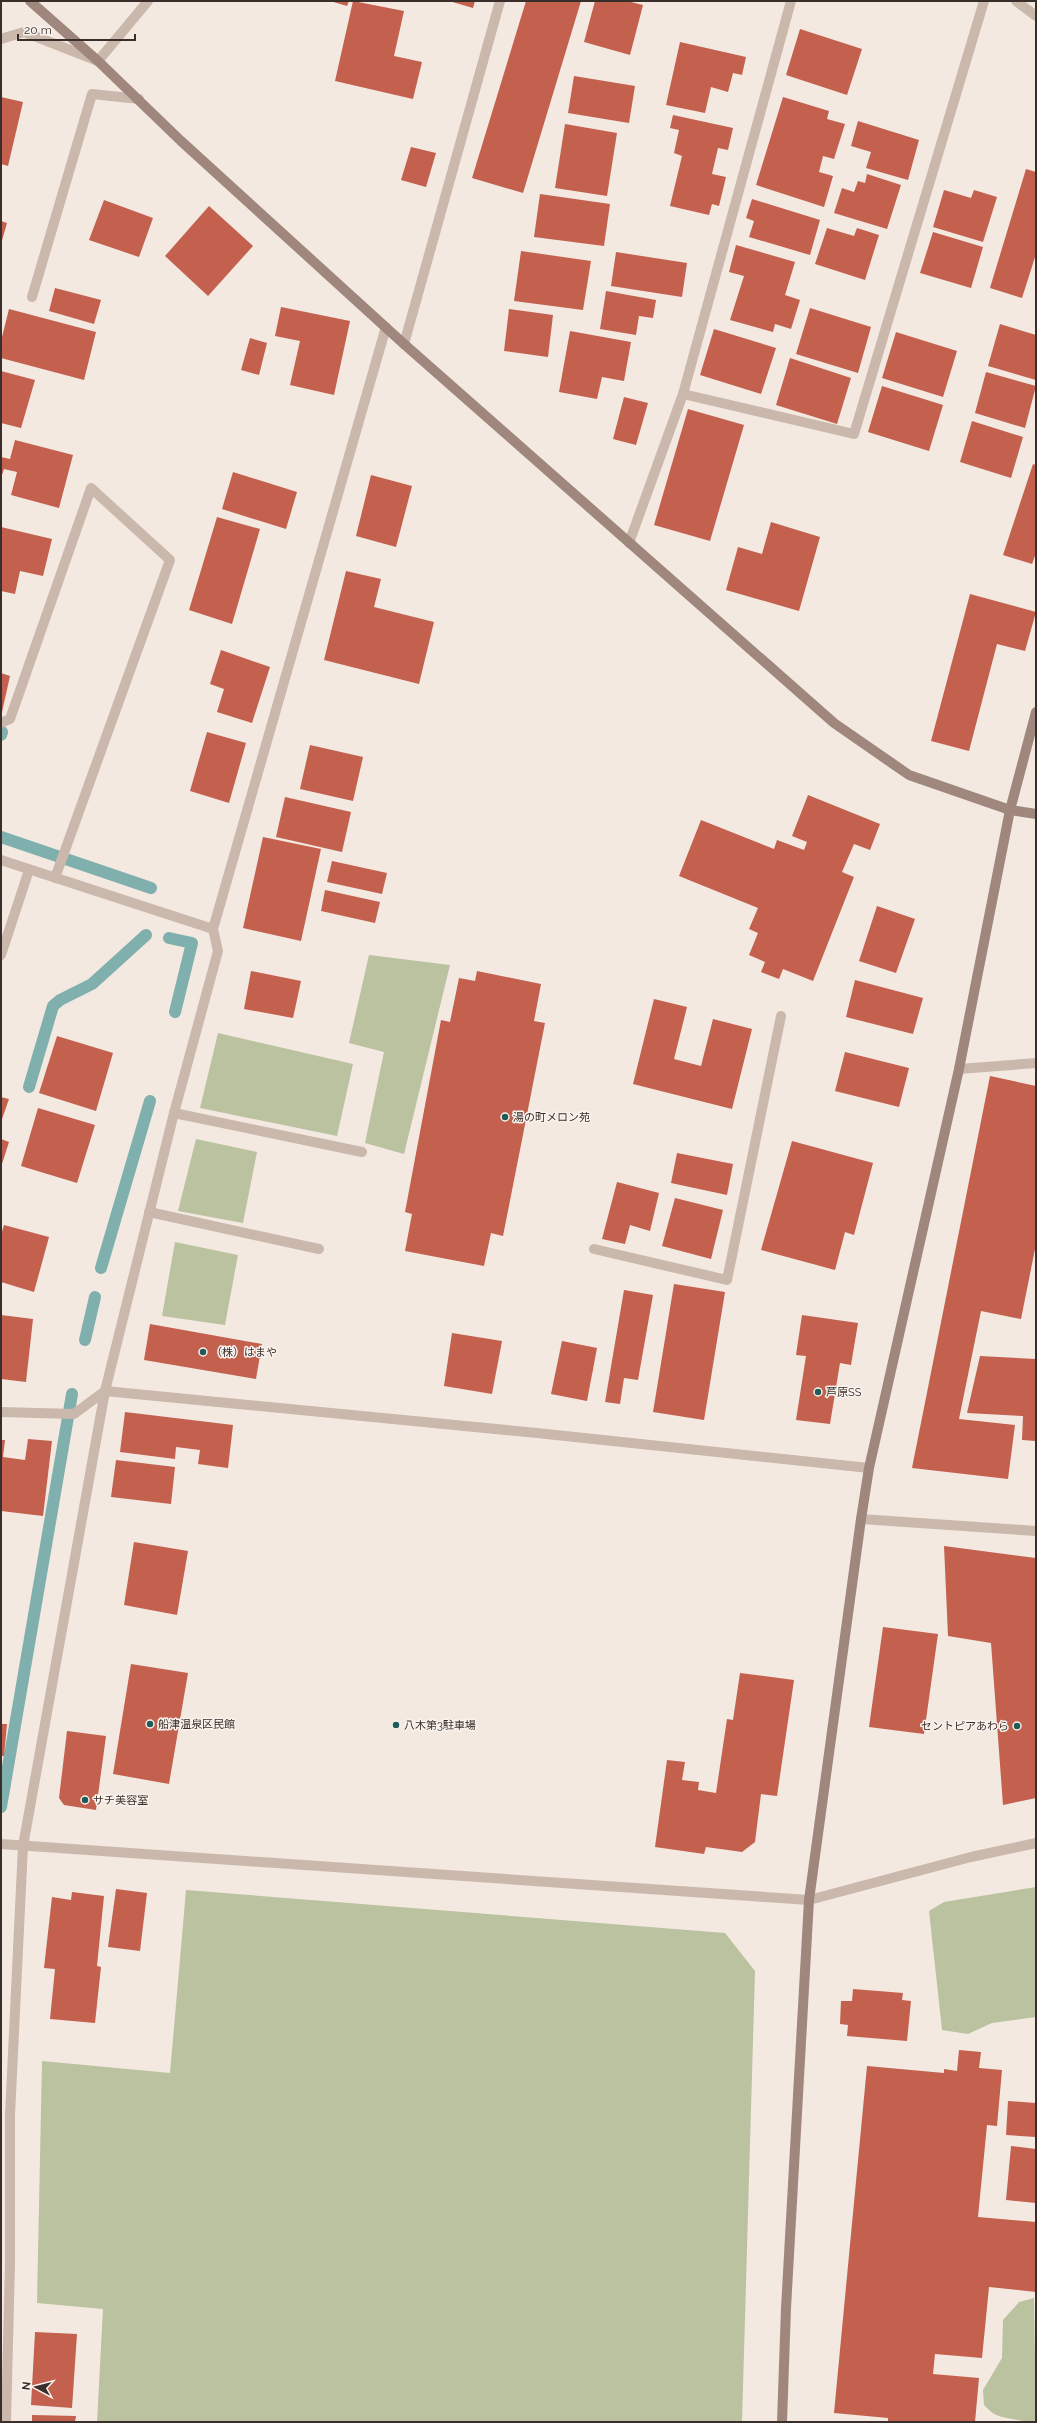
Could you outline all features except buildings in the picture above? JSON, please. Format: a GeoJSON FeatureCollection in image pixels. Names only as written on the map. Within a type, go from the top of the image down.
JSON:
{"type":"FeatureCollection","features":[{"type":"Feature","properties":{"kind":"street"},"geometry":{"type":"LineString","coordinates":[[30,1],[98,61],[181,141],[404,344],[834,723],[909,775],[1010,810],[1036,814]]}},
{"type":"Feature","properties":{"kind":"street"},"geometry":{"type":"LineString","coordinates":[[98,61],[148,1]]}},
{"type":"Feature","properties":{"kind":"street"},"geometry":{"type":"LineString","coordinates":[[404,344],[500,1]]}},
{"type":"Feature","properties":{"kind":"street"},"geometry":{"type":"LineString","coordinates":[[629,543],[683,394],[791,1]]}},
{"type":"Feature","properties":{"kind":"street"},"geometry":{"type":"LineString","coordinates":[[683,394],[854,434],[984,1]]}},
{"type":"Feature","properties":{"kind":"street"},"geometry":{"type":"LineString","coordinates":[[1016,1],[1036,16]]}},
{"type":"Feature","properties":{"kind":"street"},"geometry":{"type":"LineString","coordinates":[[1,39],[24,32],[98,61]]}},
{"type":"Feature","properties":{"kind":"street"},"geometry":{"type":"LineString","coordinates":[[32,297],[92,94],[139,100]]}},
{"type":"Feature","properties":{"kind":"street"},"geometry":{"type":"LineString","coordinates":[[6,2422],[5,2264],[10,2115],[23,1846],[105,1391],[174,1113],[218,951],[213,929],[386,327]]}},
{"type":"Feature","properties":{"kind":"street"},"geometry":{"type":"LineString","coordinates":[[1,723],[10,718],[91,488],[170,560],[55,878]]}},
{"type":"Feature","properties":{"kind":"street"},"geometry":{"type":"LineString","coordinates":[[782,2422],[786,2300],[809,1900],[861,1519],[869,1468],[958,1069],[1010,810],[1036,712]]}},
{"type":"Feature","properties":{"kind":"street"},"geometry":{"type":"LineString","coordinates":[[1,860],[213,929]]}},
{"type":"Feature","properties":{"kind":"street"},"geometry":{"type":"LineString","coordinates":[[1,955],[29,870]]}},
{"type":"Feature","properties":{"kind":"street"},"geometry":{"type":"LineString","coordinates":[[594,1249],[727,1280],[781,1016]]}},
{"type":"Feature","properties":{"kind":"street"},"geometry":{"type":"LineString","coordinates":[[958,1069],[1036,1063]]}},
{"type":"Feature","properties":{"kind":"street"},"geometry":{"type":"LineString","coordinates":[[174,1113],[362,1152]]}},
{"type":"Feature","properties":{"kind":"street"},"geometry":{"type":"LineString","coordinates":[[150,1212],[319,1249]]}},
{"type":"Feature","properties":{"kind":"street"},"geometry":{"type":"LineString","coordinates":[[1,1412],[74,1414],[105,1391],[537,1433],[869,1468]]}},
{"type":"Feature","properties":{"kind":"street"},"geometry":{"type":"LineString","coordinates":[[861,1519],[1036,1531]]}},
{"type":"Feature","properties":{"kind":"street"},"geometry":{"type":"LineString","coordinates":[[1,1844],[809,1900],[971,1857],[1036,1843]]}},
{"type":"Feature","properties":{"kind":"green space"},"geometry":{"type":"Polygon","coordinates":[[[369,955],[450,965],[404,1154],[365,1143],[384,1052],[349,1043],[369,955]]]}},
{"type":"Feature","properties":{"kind":"green space"},"geometry":{"type":"Polygon","coordinates":[[[218,1033],[353,1064],[337,1136],[200,1108],[218,1033]]]}},
{"type":"Feature","properties":{"kind":"green space"},"geometry":{"type":"Polygon","coordinates":[[[196,1139],[257,1152],[243,1223],[178,1211],[196,1139]]]}},
{"type":"Feature","properties":{"kind":"green space"},"geometry":{"type":"Polygon","coordinates":[[[175,1242],[238,1255],[225,1325],[162,1316],[175,1242]]]}},
{"type":"Feature","properties":{"kind":"green space"},"geometry":{"type":"Polygon","coordinates":[[[1036,1887],[1036,2017],[992,2023],[968,2034],[942,2030],[929,1911],[944,1902],[1036,1887]]]}},
{"type":"Feature","properties":{"kind":"green space"},"geometry":{"type":"Polygon","coordinates":[[[186,1890],[725,1933],[755,1971],[742,2422],[97,2422],[103,2309],[37,2303],[42,2061],[170,2073],[186,1890]]]}},
{"type":"Feature","properties":{"kind":"green space"},"geometry":{"type":"Polygon","coordinates":[[[1034,2298],[1036,2422],[1010,2419],[994,2414],[984,2405],[983,2390],[1002,2358],[1003,2320],[1019,2302],[1034,2298]]]}},
{"type":"Feature","properties":{"kind":"waterway"},"geometry":{"type":"LineString","coordinates":[[1,837],[151,888]]}},
{"type":"Feature","properties":{"kind":"waterway"},"geometry":{"type":"LineString","coordinates":[[29,1087],[53,1006],[60,1000],[92,984],[146,935]]}},
{"type":"Feature","properties":{"kind":"waterway"},"geometry":{"type":"LineString","coordinates":[[169,938],[192,943],[175,1012]]}},
{"type":"Feature","properties":{"kind":"waterway"},"geometry":{"type":"LineString","coordinates":[[101,1268],[150,1101]]}},
{"type":"Feature","properties":{"kind":"waterway"},"geometry":{"type":"LineString","coordinates":[[85,1340],[95,1297]]}},
{"type":"Feature","properties":{"kind":"waterway"},"geometry":{"type":"LineString","coordinates":[[1,1807],[72,1394]]}},
{"type":"Feature","properties":{"kind":"place","name":"湯の町メロン苑"},"geometry":{"type":"Point","coordinates":[505,1117]}},
{"type":"Feature","properties":{"kind":"place","name":"（株）はまや"},"geometry":{"type":"Point","coordinates":[203,1352]}},
{"type":"Feature","properties":{"kind":"place","name":"芦原SS"},"geometry":{"type":"Point","coordinates":[818,1392]}},
{"type":"Feature","properties":{"kind":"place","name":"船津温泉区民館"},"geometry":{"type":"Point","coordinates":[150,1724]}},
{"type":"Feature","properties":{"kind":"place","name":"八木第3駐車場"},"geometry":{"type":"Point","coordinates":[396,1725]}},
{"type":"Feature","properties":{"kind":"place","name":"セントピアあわら"},"geometry":{"type":"Point","coordinates":[1017,1726]}},
{"type":"Feature","properties":{"kind":"place","name":"サチ美容室"},"geometry":{"type":"Point","coordinates":[85,1800]}}]}
